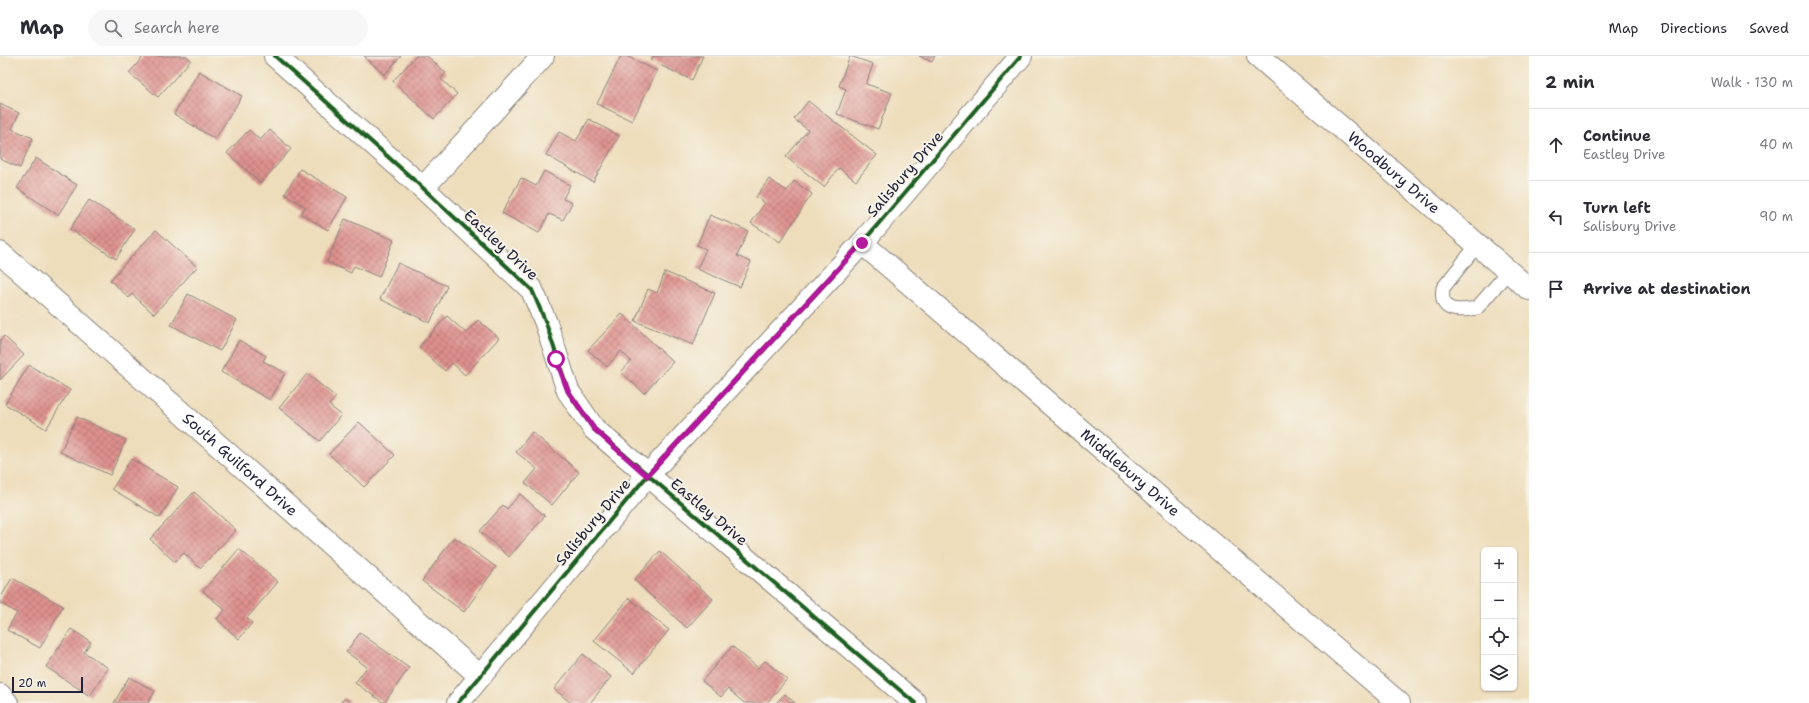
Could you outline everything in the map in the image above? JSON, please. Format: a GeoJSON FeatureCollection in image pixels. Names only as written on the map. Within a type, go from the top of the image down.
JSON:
{"type":"FeatureCollection","features":[{"type":"Feature","properties":{"kind":"street","name":"Eastley Drive"},"geometry":{"type":"LineString","coordinates":[[275,56],[423,188],[532,290],[546,323],[556,359],[568,391],[594,429],[647,476],[916,703]]}},
{"type":"Feature","properties":{"kind":"street"},"geometry":{"type":"LineString","coordinates":[[423,188],[543,56]]}},
{"type":"Feature","properties":{"kind":"street","name":"Salisbury Drive"},"geometry":{"type":"LineString","coordinates":[[458,703],[647,476],[862,243],[1021,56]]}},
{"type":"Feature","properties":{"kind":"street","name":"Woodbury Drive"},"geometry":{"type":"LineString","coordinates":[[1258,56],[1529,289]]}},
{"type":"Feature","properties":{"kind":"street","name":"Middlebury Drive"},"geometry":{"type":"LineString","coordinates":[[862,243],[1399,703]]}},
{"type":"Feature","properties":{"kind":"street","name":"South Guilford Drive"},"geometry":{"type":"LineString","coordinates":[[0,252],[480,676]]}},
{"type":"Feature","properties":{"kind":"street"},"geometry":{"type":"LineString","coordinates":[[0,695],[7,703]]}},
{"type":"Feature","properties":{"kind":"lane"},"geometry":{"type":"LineString","coordinates":[[1477,245],[1443,288],[1442,296],[1447,306],[1457,311],[1477,308],[1508,272]]}},
{"type":"Feature","properties":{"kind":"building"},"geometry":{"type":"Polygon","coordinates":[[[144,56],[186,56],[191,60],[158,97],[129,73],[144,56]]]}},
{"type":"Feature","properties":{"kind":"building"},"geometry":{"type":"Polygon","coordinates":[[[364,56],[401,56],[384,75],[364,56]]]}},
{"type":"Feature","properties":{"kind":"building"},"geometry":{"type":"Polygon","coordinates":[[[416,56],[427,56],[446,73],[441,79],[457,94],[434,119],[393,81],[416,56]]]}},
{"type":"Feature","properties":{"kind":"building"},"geometry":{"type":"Polygon","coordinates":[[[621,56],[626,56],[657,71],[632,121],[597,104],[621,56]]]}},
{"type":"Feature","properties":{"kind":"building"},"geometry":{"type":"Polygon","coordinates":[[[653,56],[703,56],[692,80],[651,61],[653,56]]]}},
{"type":"Feature","properties":{"kind":"building"},"geometry":{"type":"Polygon","coordinates":[[[850,56],[873,64],[866,84],[892,93],[878,129],[837,114],[846,89],[839,86],[850,56]]]}},
{"type":"Feature","properties":{"kind":"building"},"geometry":{"type":"Polygon","coordinates":[[[919,56],[935,56],[932,62],[919,56]]]}},
{"type":"Feature","properties":{"kind":"building"},"geometry":{"type":"Polygon","coordinates":[[[199,71],[242,96],[215,139],[174,114],[199,71]]]}},
{"type":"Feature","properties":{"kind":"building"},"geometry":{"type":"Polygon","coordinates":[[[808,101],[877,155],[856,181],[839,168],[824,187],[786,157],[808,130],[794,119],[808,101]]]}},
{"type":"Feature","properties":{"kind":"building"},"geometry":{"type":"Polygon","coordinates":[[[0,104],[19,113],[12,129],[33,138],[20,168],[0,159],[0,104]]]}},
{"type":"Feature","properties":{"kind":"building"},"geometry":{"type":"Polygon","coordinates":[[[589,119],[619,136],[593,182],[546,155],[559,132],[576,141],[589,119]]]}},
{"type":"Feature","properties":{"kind":"building"},"geometry":{"type":"Polygon","coordinates":[[[249,130],[260,140],[270,130],[291,149],[261,183],[227,153],[249,130]]]}},
{"type":"Feature","properties":{"kind":"building"},"geometry":{"type":"Polygon","coordinates":[[[36,158],[77,185],[58,215],[17,188],[36,158]]]}},
{"type":"Feature","properties":{"kind":"building"},"geometry":{"type":"Polygon","coordinates":[[[300,169],[347,197],[328,230],[301,214],[305,207],[285,194],[300,169]]]}},
{"type":"Feature","properties":{"kind":"building"},"geometry":{"type":"Polygon","coordinates":[[[544,171],[570,185],[563,199],[572,203],[563,220],[549,214],[539,233],[502,213],[521,178],[536,186],[544,171]]]}},
{"type":"Feature","properties":{"kind":"building"},"geometry":{"type":"Polygon","coordinates":[[[769,179],[787,191],[794,181],[812,194],[780,242],[751,223],[765,203],[756,197],[769,179]]]}},
{"type":"Feature","properties":{"kind":"building"},"geometry":{"type":"Polygon","coordinates":[[[89,200],[135,229],[116,259],[70,229],[89,200]]]}},
{"type":"Feature","properties":{"kind":"building"},"geometry":{"type":"Polygon","coordinates":[[[710,215],[748,231],[737,256],[751,262],[740,287],[697,269],[706,249],[697,245],[710,215]]]}},
{"type":"Feature","properties":{"kind":"building"},"geometry":{"type":"Polygon","coordinates":[[[345,219],[394,240],[379,277],[354,266],[351,273],[327,262],[345,219]]]}},
{"type":"Feature","properties":{"kind":"building"},"geometry":{"type":"Polygon","coordinates":[[[156,230],[197,267],[154,314],[132,294],[129,298],[110,280],[156,230]]]}},
{"type":"Feature","properties":{"kind":"building"},"geometry":{"type":"Polygon","coordinates":[[[398,263],[447,286],[430,323],[380,299],[398,263]]]}},
{"type":"Feature","properties":{"kind":"building"},"geometry":{"type":"Polygon","coordinates":[[[665,272],[715,293],[693,345],[635,321],[648,289],[657,293],[665,272]]]}},
{"type":"Feature","properties":{"kind":"building"},"geometry":{"type":"Polygon","coordinates":[[[188,294],[237,320],[220,351],[171,325],[188,294]]]}},
{"type":"Feature","properties":{"kind":"building"},"geometry":{"type":"Polygon","coordinates":[[[622,314],[673,362],[644,393],[621,372],[631,361],[621,351],[607,367],[588,350],[622,314]]]}},
{"type":"Feature","properties":{"kind":"building"},"geometry":{"type":"Polygon","coordinates":[[[447,316],[466,333],[478,320],[499,338],[465,375],[452,363],[445,371],[419,347],[447,316]]]}},
{"type":"Feature","properties":{"kind":"building"},"geometry":{"type":"Polygon","coordinates":[[[4,336],[24,355],[0,380],[0,340],[4,336]]]}},
{"type":"Feature","properties":{"kind":"building"},"geometry":{"type":"Polygon","coordinates":[[[239,340],[266,356],[263,361],[285,373],[270,400],[221,372],[239,340]]]}},
{"type":"Feature","properties":{"kind":"building"},"geometry":{"type":"Polygon","coordinates":[[[29,365],[70,390],[46,429],[5,404],[29,365]]]}},
{"type":"Feature","properties":{"kind":"building"},"geometry":{"type":"Polygon","coordinates":[[[307,374],[336,397],[329,405],[341,415],[320,441],[279,408],[307,374]]]}},
{"type":"Feature","properties":{"kind":"building"},"geometry":{"type":"Polygon","coordinates":[[[77,417],[126,440],[110,475],[60,452],[77,417]]]}},
{"type":"Feature","properties":{"kind":"building"},"geometry":{"type":"Polygon","coordinates":[[[359,422],[395,455],[364,487],[329,454],[359,422]]]}},
{"type":"Feature","properties":{"kind":"building"},"geometry":{"type":"Polygon","coordinates":[[[532,432],[579,472],[552,505],[525,483],[537,469],[516,452],[532,432]]]}},
{"type":"Feature","properties":{"kind":"building"},"geometry":{"type":"Polygon","coordinates":[[[131,459],[178,487],[160,518],[112,489],[131,459]]]}},
{"type":"Feature","properties":{"kind":"building"},"geometry":{"type":"Polygon","coordinates":[[[194,492],[236,530],[200,568],[184,553],[175,562],[150,539],[194,492]]]}},
{"type":"Feature","properties":{"kind":"building"},"geometry":{"type":"Polygon","coordinates":[[[520,494],[545,516],[509,557],[480,531],[503,505],[507,509],[520,494]]]}},
{"type":"Feature","properties":{"kind":"building"},"geometry":{"type":"Polygon","coordinates":[[[454,537],[496,567],[464,612],[422,581],[454,537]]]}},
{"type":"Feature","properties":{"kind":"building"},"geometry":{"type":"Polygon","coordinates":[[[239,549],[278,582],[247,618],[252,623],[239,639],[217,619],[225,610],[203,591],[239,549]]]}},
{"type":"Feature","properties":{"kind":"building"},"geometry":{"type":"Polygon","coordinates":[[[660,551],[713,599],[687,628],[634,580],[660,551]]]}},
{"type":"Feature","properties":{"kind":"building"},"geometry":{"type":"Polygon","coordinates":[[[12,578],[63,606],[40,648],[7,630],[17,613],[0,603],[0,599],[12,578]]]}},
{"type":"Feature","properties":{"kind":"building"},"geometry":{"type":"Polygon","coordinates":[[[629,598],[669,630],[634,673],[594,641],[629,598]]]}},
{"type":"Feature","properties":{"kind":"building"},"geometry":{"type":"Polygon","coordinates":[[[71,629],[91,642],[84,652],[108,668],[90,696],[46,667],[71,629]]]}},
{"type":"Feature","properties":{"kind":"building"},"geometry":{"type":"Polygon","coordinates":[[[360,633],[409,668],[384,703],[355,683],[367,667],[346,652],[360,633]]]}},
{"type":"Feature","properties":{"kind":"building"},"geometry":{"type":"Polygon","coordinates":[[[732,646],[758,668],[765,661],[787,679],[767,703],[744,703],[728,689],[721,697],[702,681],[732,646]]]}},
{"type":"Feature","properties":{"kind":"building"},"geometry":{"type":"Polygon","coordinates":[[[583,654],[611,677],[590,703],[571,703],[554,689],[583,654]]]}},
{"type":"Feature","properties":{"kind":"building"},"geometry":{"type":"Polygon","coordinates":[[[129,677],[155,691],[148,703],[114,703],[129,677]]]}},
{"type":"Feature","properties":{"kind":"building"},"geometry":{"type":"Polygon","coordinates":[[[785,694],[795,703],[776,703],[785,694]]]}},
{"type":"Feature","properties":{"kind":"building"},"geometry":{"type":"Polygon","coordinates":[[[345,698],[351,703],[340,703],[345,698]]]}},
{"type":"Feature","properties":{"kind":"cycle path"},"geometry":{"type":"LineString","coordinates":[[275,56],[423,188],[532,290],[546,323],[568,391],[594,429],[915,703]]}},
{"type":"Feature","properties":{"kind":"cycle path"},"geometry":{"type":"LineString","coordinates":[[458,703],[647,476],[862,243],[1021,56]]}},
{"type":"Feature","properties":{"kind":"route"},"geometry":{"type":"LineString","coordinates":[[556,359],[568,391],[594,429],[647,476],[862,243]]}}]}
